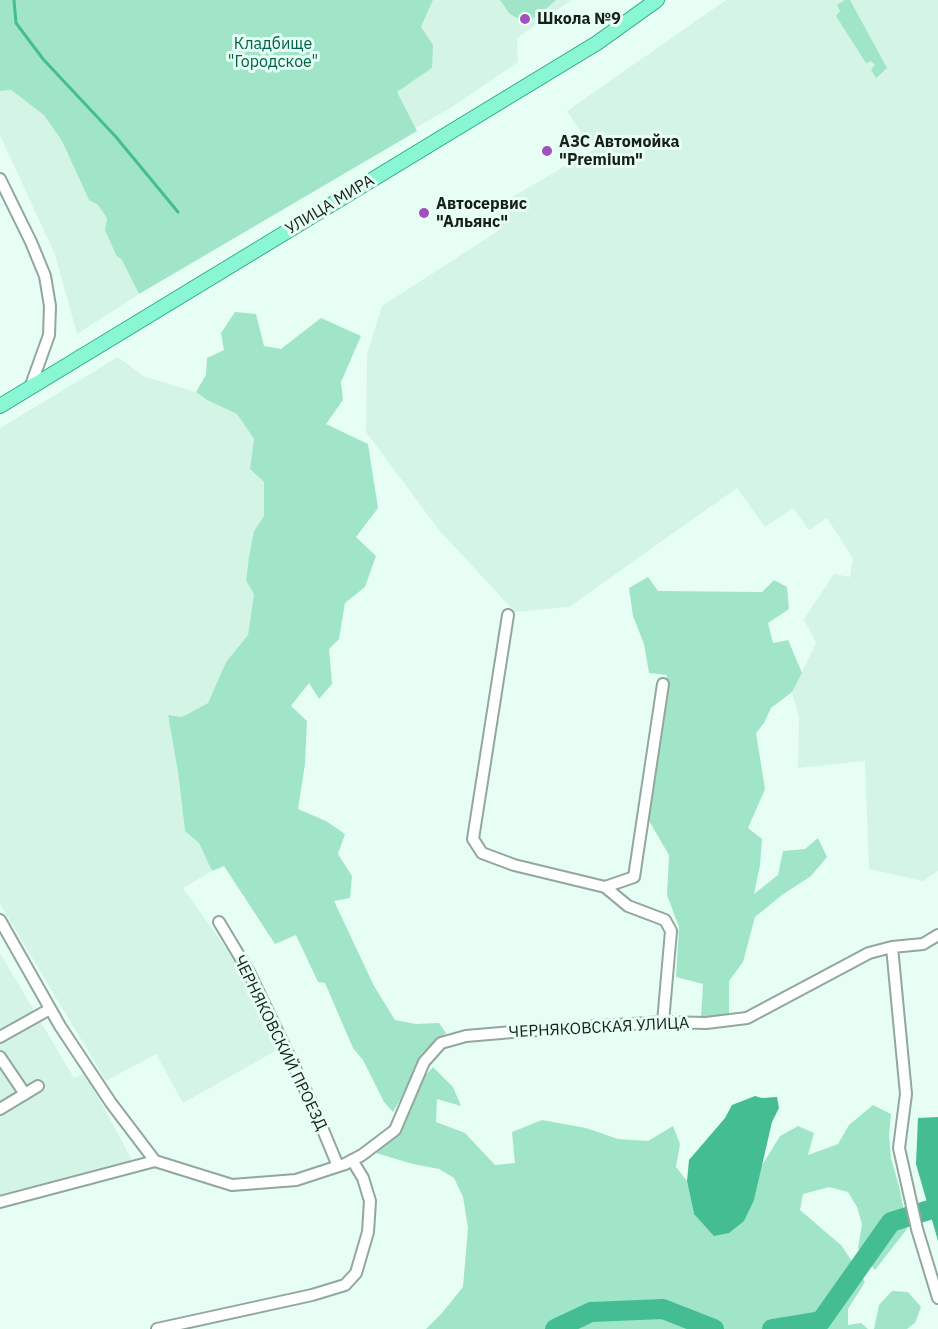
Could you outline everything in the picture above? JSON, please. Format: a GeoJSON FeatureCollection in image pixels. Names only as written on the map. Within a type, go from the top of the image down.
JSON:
{"type":"FeatureCollection","features":[{"type":"Feature","properties":{"kind":"main road","name":"УЛИЦА МИРА"},"geometry":{"type":"LineString","coordinates":[[0,405],[597,43],[657,0]]}},
{"type":"Feature","properties":{"kind":"street"},"geometry":{"type":"LineString","coordinates":[[0,179],[45,276],[50,306],[49,335],[30,387]]}},
{"type":"Feature","properties":{"kind":"street"},"geometry":{"type":"LineString","coordinates":[[508,615],[473,839],[482,853],[514,865],[605,887],[628,906],[665,920],[671,931],[663,1022]]}},
{"type":"Feature","properties":{"kind":"street"},"geometry":{"type":"LineString","coordinates":[[605,887],[634,878],[663,684]]}},
{"type":"Feature","properties":{"kind":"street"},"geometry":{"type":"LineString","coordinates":[[0,920],[50,1009],[111,1103],[154,1161],[0,1202]]}},
{"type":"Feature","properties":{"kind":"street","name":"ЧЕРНЯКОВСКИЙ ПРОЕЗД"},"geometry":{"type":"LineString","coordinates":[[219,922],[249,972],[313,1106],[338,1166]]}},
{"type":"Feature","properties":{"kind":"street","name":"ЧЕРНЯКОВСКАЯ УЛИЦА"},"geometry":{"type":"LineString","coordinates":[[154,1161],[232,1185],[296,1180],[352,1160],[395,1130],[424,1062],[441,1043],[466,1036],[603,1025],[663,1022],[706,1023],[747,1018],[869,953],[892,947],[923,944],[938,935]]}},
{"type":"Feature","properties":{"kind":"street"},"geometry":{"type":"LineString","coordinates":[[892,947],[906,1094],[899,1148],[917,1229],[938,1298]]}},
{"type":"Feature","properties":{"kind":"street"},"geometry":{"type":"LineString","coordinates":[[0,1037],[50,1009]]}},
{"type":"Feature","properties":{"kind":"street"},"geometry":{"type":"LineString","coordinates":[[0,1057],[25,1094]]}},
{"type":"Feature","properties":{"kind":"street"},"geometry":{"type":"LineString","coordinates":[[0,1109],[38,1086]]}},
{"type":"Feature","properties":{"kind":"street"},"geometry":{"type":"LineString","coordinates":[[157,1329],[312,1295],[345,1285],[356,1273],[368,1232],[370,1202],[363,1178],[352,1160]]}},
{"type":"Feature","properties":{"kind":"shaded area"},"geometry":{"type":"Polygon","coordinates":[[[433,0],[571,0],[517,38],[518,62],[449,109],[415,128],[397,92],[432,68],[432,45],[421,27],[433,0]]]}},
{"type":"Feature","properties":{"kind":"shaded area"},"geometry":{"type":"Polygon","coordinates":[[[726,0],[938,0],[938,871],[923,881],[869,869],[865,761],[798,768],[799,718],[792,692],[816,643],[804,619],[834,574],[850,577],[853,558],[827,518],[809,530],[793,508],[765,527],[737,488],[569,607],[515,612],[439,530],[366,432],[367,354],[382,306],[498,231],[488,211],[593,150],[567,111],[726,0]]]}},
{"type":"Feature","properties":{"kind":"shaded area"},"geometry":{"type":"Polygon","coordinates":[[[11,90],[44,114],[62,141],[89,200],[98,205],[107,218],[105,230],[116,255],[122,260],[139,294],[77,334],[55,255],[0,135],[0,91],[11,90]]]}},
{"type":"Feature","properties":{"kind":"shaded area"},"geometry":{"type":"Polygon","coordinates":[[[118,357],[143,376],[196,392],[207,400],[237,414],[254,439],[250,469],[264,482],[264,516],[254,531],[246,581],[254,594],[248,635],[226,662],[208,703],[182,717],[168,715],[185,831],[199,843],[212,871],[183,888],[242,971],[279,1049],[183,1103],[156,1054],[106,1081],[0,904],[0,428],[118,357]]]}},
{"type":"Feature","properties":{"kind":"shaded area"},"geometry":{"type":"Polygon","coordinates":[[[0,953],[74,1078],[85,1073],[132,1160],[0,1195],[0,953]]]}},
{"type":"Feature","properties":{"kind":"shaded area"},"geometry":{"type":"Polygon","coordinates":[[[755,1096],[777,1097],[779,1108],[772,1122],[754,1200],[744,1221],[729,1233],[714,1236],[694,1214],[687,1181],[689,1160],[725,1118],[732,1105],[755,1096]]]}},
{"type":"Feature","properties":{"kind":"shaded area"},"geometry":{"type":"Polygon","coordinates":[[[938,1117],[938,1241],[916,1164],[918,1118],[938,1117]]]}},
{"type":"Feature","properties":{"kind":"green space","name":"Кладбище \"Городское\""},"geometry":{"type":"Polygon","coordinates":[[[0,0],[433,0],[421,27],[433,45],[432,68],[397,92],[417,131],[139,294],[122,260],[116,255],[105,230],[107,218],[98,205],[89,200],[62,141],[44,115],[11,90],[0,91],[0,0]]]}},
{"type":"Feature","properties":{"kind":"green space"},"geometry":{"type":"Polygon","coordinates":[[[500,0],[556,0],[540,14],[531,19],[521,20],[510,14],[500,0]]]}},
{"type":"Feature","properties":{"kind":"green space"},"geometry":{"type":"Polygon","coordinates":[[[850,0],[887,68],[876,78],[871,70],[875,65],[871,61],[866,63],[836,16],[840,11],[837,5],[850,0]]]}},
{"type":"Feature","properties":{"kind":"green space"},"geometry":{"type":"Polygon","coordinates":[[[235,312],[256,314],[264,346],[281,349],[321,318],[361,336],[341,382],[343,400],[326,424],[368,444],[378,508],[356,537],[376,556],[365,587],[345,603],[339,639],[329,649],[332,684],[319,699],[309,683],[291,706],[307,721],[305,764],[298,809],[326,821],[345,834],[338,854],[352,876],[350,898],[334,901],[374,986],[395,1020],[416,1024],[439,1023],[446,1033],[422,1053],[393,1112],[384,1102],[363,1060],[353,1048],[325,983],[318,982],[296,935],[275,944],[224,866],[212,871],[199,843],[185,831],[168,715],[182,717],[208,703],[226,662],[248,635],[254,594],[246,581],[249,557],[254,531],[264,516],[264,482],[250,469],[254,439],[237,414],[207,400],[196,392],[206,375],[207,358],[224,350],[221,333],[235,312]]]}},
{"type":"Feature","properties":{"kind":"green space"},"geometry":{"type":"Polygon","coordinates":[[[648,577],[658,591],[762,592],[774,580],[787,587],[789,609],[768,623],[773,643],[788,640],[802,673],[792,692],[771,708],[756,733],[765,789],[748,828],[762,839],[754,894],[778,875],[783,851],[805,849],[818,838],[827,857],[811,876],[782,895],[755,917],[743,962],[729,981],[729,1015],[701,1017],[703,984],[676,977],[679,927],[667,895],[669,855],[648,819],[667,675],[649,673],[644,644],[633,616],[629,588],[648,577]]]}},
{"type":"Feature","properties":{"kind":"green space"},"geometry":{"type":"Polygon","coordinates":[[[433,1067],[453,1087],[461,1106],[437,1099],[436,1122],[465,1133],[495,1165],[515,1163],[512,1132],[542,1120],[586,1128],[618,1139],[648,1141],[673,1126],[680,1144],[676,1167],[687,1181],[694,1214],[754,1200],[761,1167],[780,1136],[798,1126],[814,1133],[808,1155],[838,1144],[849,1125],[873,1105],[891,1114],[889,1135],[891,1158],[907,1229],[875,1270],[858,1248],[862,1224],[857,1207],[848,1192],[829,1187],[803,1194],[800,1210],[842,1246],[865,1282],[848,1309],[848,1325],[861,1323],[868,1329],[426,1329],[463,1287],[468,1228],[463,1197],[454,1178],[439,1169],[376,1153],[399,1132],[425,1076],[433,1067]]]}},
{"type":"Feature","properties":{"kind":"green space"},"geometry":{"type":"Polygon","coordinates":[[[892,1291],[908,1292],[921,1307],[915,1323],[907,1329],[874,1329],[879,1305],[892,1291]]]}},
{"type":"Feature","properties":{"kind":"waterway"},"geometry":{"type":"LineString","coordinates":[[14,0],[16,23],[43,59],[116,137],[178,212]]}},
{"type":"Feature","properties":{"kind":"waterway"},"geometry":{"type":"LineString","coordinates":[[772,1329],[821,1321],[891,1222],[929,1210]]}},
{"type":"Feature","properties":{"kind":"waterway"},"geometry":{"type":"LineString","coordinates":[[555,1329],[591,1312],[663,1309],[714,1329]]}},
{"type":"Feature","properties":{"kind":"place","name":"Школа №9"},"geometry":{"type":"Point","coordinates":[525,19]}},
{"type":"Feature","properties":{"kind":"place","name":"АЗС Автомойка \"Premium\""},"geometry":{"type":"Point","coordinates":[547,151]}},
{"type":"Feature","properties":{"kind":"place","name":"Автосервис \"Альянс\""},"geometry":{"type":"Point","coordinates":[424,213]}}]}
